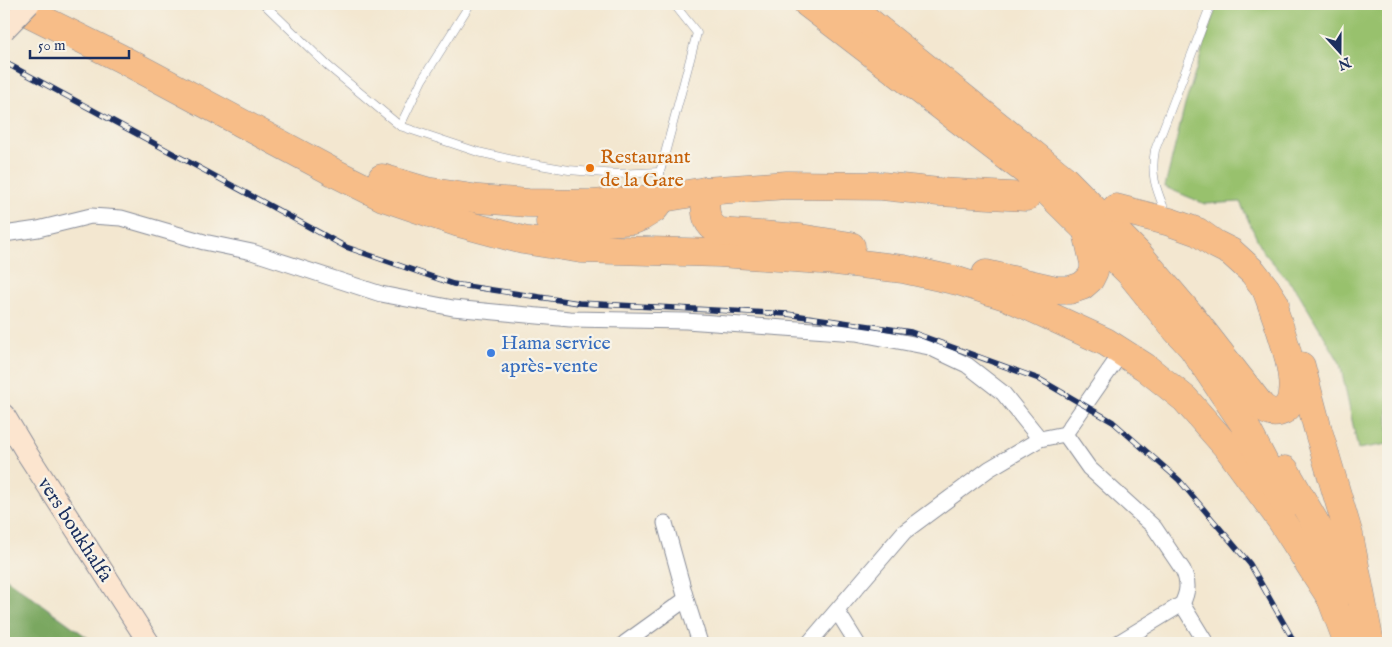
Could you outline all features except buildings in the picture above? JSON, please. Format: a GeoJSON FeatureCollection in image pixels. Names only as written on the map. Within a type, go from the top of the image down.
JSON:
{"type":"FeatureCollection","features":[{"type":"Feature","properties":{"kind":"highway"},"geometry":{"type":"LineString","coordinates":[[11,4],[120,58],[326,169],[383,197],[459,223],[523,240],[580,249],[718,252],[836,261],[903,269],[958,281],[1008,297],[1106,342],[1145,367],[1185,399],[1228,448],[1281,520],[1330,598]]}},
{"type":"Feature","properties":{"kind":"highway"},"geometry":{"type":"LineString","coordinates":[[44,4],[362,171],[426,191],[479,199],[528,203],[593,204],[661,185],[705,191],[787,185],[882,186],[939,192],[1026,197]]}},
{"type":"Feature","properties":{"kind":"highway"},"geometry":{"type":"LineString","coordinates":[[808,4],[1031,175],[1130,273],[1192,347],[1244,424],[1274,480],[1330,598],[1348,643]]}},
{"type":"Feature","properties":{"kind":"highway"},"geometry":{"type":"LineString","coordinates":[[847,4],[1064,179],[1140,256],[1191,316],[1264,409],[1275,413],[1286,408],[1292,398],[1292,379],[1290,359],[1266,289]]}},
{"type":"Feature","properties":{"kind":"highway"},"geometry":{"type":"LineString","coordinates":[[383,197],[445,210],[502,218],[592,223],[626,221],[641,217],[654,209],[661,185]]}},
{"type":"Feature","properties":{"kind":"highway"},"geometry":{"type":"LineString","coordinates":[[705,191],[707,220],[710,226],[721,232],[800,238],[866,248],[1056,290],[1070,290],[1082,286],[1090,279],[1094,271],[1094,262],[1087,232]]}},
{"type":"Feature","properties":{"kind":"highway"},"geometry":{"type":"LineString","coordinates":[[1116,208],[1170,222],[1198,232],[1231,252],[1253,272],[1280,312],[1303,372],[1349,536],[1370,643]]}},
{"type":"Feature","properties":{"kind":"highway"},"geometry":{"type":"LineString","coordinates":[[1209,339],[1258,417],[1288,475],[1333,554],[1370,643]]}},
{"type":"Feature","properties":{"kind":"street"},"geometry":{"type":"LineString","coordinates":[[4,30],[29,4]]}},
{"type":"Feature","properties":{"kind":"street"},"geometry":{"type":"LineString","coordinates":[[4,234],[38,229],[91,216],[121,218],[204,242],[252,252],[381,294],[453,308],[570,319],[686,321],[856,333],[929,347],[966,365],[1004,393],[1040,439]]}},
{"type":"Feature","properties":{"kind":"street"},"geometry":{"type":"LineString","coordinates":[[808,643],[904,532],[989,469],[1040,439],[1064,434],[1122,352]]}},
{"type":"Feature","properties":{"kind":"street","name":"vers boukhalfa"},"geometry":{"type":"LineString","coordinates":[[4,415],[149,643]]}},
{"type":"Feature","properties":{"kind":"street"},"geometry":{"type":"LineString","coordinates":[[1064,434],[1089,468],[1154,527],[1184,570],[1186,576],[1188,590],[1182,604],[1118,643]]}},
{"type":"Feature","properties":{"kind":"street"},"geometry":{"type":"LineString","coordinates":[[665,523],[700,643]]}},
{"type":"Feature","properties":{"kind":"street"},"geometry":{"type":"LineString","coordinates":[[625,643],[686,599]]}},
{"type":"Feature","properties":{"kind":"street"},"geometry":{"type":"LineString","coordinates":[[1182,604],[1206,643]]}},
{"type":"Feature","properties":{"kind":"street"},"geometry":{"type":"LineString","coordinates":[[837,611],[858,643]]}},
{"type":"Feature","properties":{"kind":"lane"},"geometry":{"type":"LineString","coordinates":[[264,4],[328,66],[400,126],[478,152],[522,162],[569,170],[616,174],[661,185],[697,33],[674,4]]}},
{"type":"Feature","properties":{"kind":"lane"},"geometry":{"type":"LineString","coordinates":[[400,126],[422,80],[470,4]]}},
{"type":"Feature","properties":{"kind":"lane"},"geometry":{"type":"LineString","coordinates":[[1170,222],[1156,190],[1152,164],[1155,150],[1210,4]]}},
{"type":"Feature","properties":{"kind":"green space"},"geometry":{"type":"Polygon","coordinates":[[[1217,4],[1388,4],[1388,444],[1358,449],[1340,363],[1298,292],[1262,250],[1240,202],[1205,204],[1165,187],[1185,105],[1217,4]]]}},
{"type":"Feature","properties":{"kind":"green space"},"geometry":{"type":"Polygon","coordinates":[[[4,577],[95,643],[4,643],[4,577]]]}},
{"type":"Feature","properties":{"kind":"railway"},"geometry":{"type":"LineString","coordinates":[[4,62],[346,247],[453,284],[579,303],[787,314],[911,332],[1039,379],[1113,422],[1179,480],[1250,564],[1295,643]]}},
{"type":"Feature","properties":{"kind":"place","name":"Restaurant de la Gare"},"geometry":{"type":"Point","coordinates":[590,168]}},
{"type":"Feature","properties":{"kind":"place","name":"Hama service après-vente"},"geometry":{"type":"Point","coordinates":[491,353]}}]}
